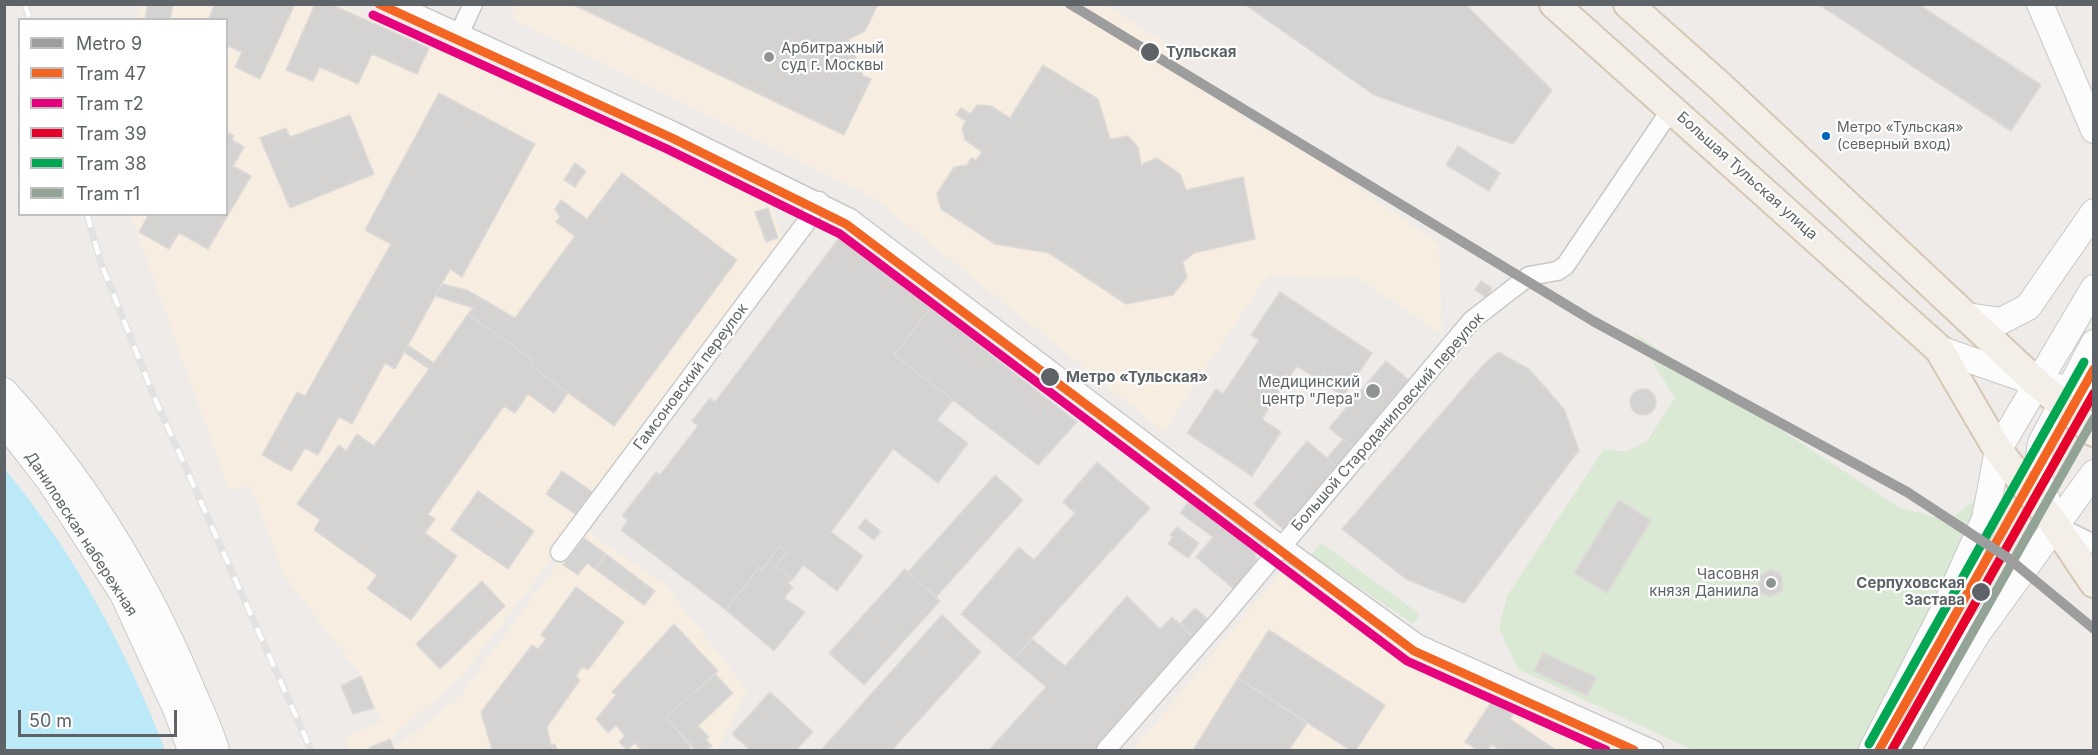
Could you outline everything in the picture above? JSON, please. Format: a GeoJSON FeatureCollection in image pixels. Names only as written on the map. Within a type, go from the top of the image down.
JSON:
{"type":"FeatureCollection","features":[{"type":"Feature","properties":{"kind":"main road","name":"Большая Тульская улица"},"geometry":{"type":"LineString","coordinates":[[1554,4],[1939,349],[1998,450],[2055,525],[2094,583]]}},
{"type":"Feature","properties":{"kind":"main road"},"geometry":{"type":"LineString","coordinates":[[1628,4],[1720,86],[2037,383]]}},
{"type":"Feature","properties":{"kind":"main road"},"geometry":{"type":"LineString","coordinates":[[2040,4],[2094,130]]}},
{"type":"Feature","properties":{"kind":"main road"},"geometry":{"type":"LineString","coordinates":[[1967,316],[2001,321],[2028,307],[2094,212]]}},
{"type":"Feature","properties":{"kind":"main road"},"geometry":{"type":"LineString","coordinates":[[1872,750],[1944,610],[1985,519],[1998,450],[2094,288]]}},
{"type":"Feature","properties":{"kind":"main road"},"geometry":{"type":"LineString","coordinates":[[2055,525],[2037,470],[2041,443],[2076,396],[2094,343]]}},
{"type":"Feature","properties":{"kind":"main road"},"geometry":{"type":"LineString","coordinates":[[1939,349],[2076,396],[2094,432]]}},
{"type":"Feature","properties":{"kind":"main road","name":"Даниловская набережная"},"geometry":{"type":"LineString","coordinates":[[4,391],[32,422],[109,525],[160,617],[216,750]]}},
{"type":"Feature","properties":{"kind":"main road","name":"Даниловская набережная"},"geometry":{"type":"LineString","coordinates":[[4,422],[49,480],[123,594],[177,711],[191,750]]}},
{"type":"Feature","properties":{"kind":"main road"},"geometry":{"type":"LineString","coordinates":[[1907,750],[1977,634],[2094,472]]}},
{"type":"Feature","properties":{"kind":"street"},"geometry":{"type":"LineString","coordinates":[[396,4],[673,130],[850,218],[1282,546],[1418,644],[1654,750]]}},
{"type":"Feature","properties":{"kind":"street"},"geometry":{"type":"LineString","coordinates":[[459,34],[473,4]]}},
{"type":"Feature","properties":{"kind":"street","name":"Большой Староданиловский переулок"},"geometry":{"type":"LineString","coordinates":[[1106,750],[1472,320],[1491,303],[1529,276],[1557,271],[1565,266],[1672,108]]}},
{"type":"Feature","properties":{"kind":"street","name":"Гамсоновский переулок"},"geometry":{"type":"LineString","coordinates":[[560,552],[805,224],[819,201]]}},
{"type":"Feature","properties":{"kind":"street"},"geometry":{"type":"LineString","coordinates":[[2055,525],[2094,544]]}},
{"type":"Feature","properties":{"kind":"shaded area"},"geometry":{"type":"Polygon","coordinates":[[[141,4],[342,5],[771,203],[784,243],[578,525],[461,677],[390,739],[385,730],[393,750],[350,750],[344,738],[382,721],[359,673],[285,577],[251,486],[229,490],[131,216],[228,216],[228,18],[136,18],[141,4]]]}},
{"type":"Feature","properties":{"kind":"shaded area"},"geometry":{"type":"Polygon","coordinates":[[[513,5],[1107,5],[1180,53],[1184,66],[1242,103],[1240,115],[1262,130],[1273,129],[1439,244],[1442,334],[1358,278],[1268,275],[1164,432],[871,196],[514,20],[513,5]]]}},
{"type":"Feature","properties":{"kind":"shaded area"},"geometry":{"type":"Polygon","coordinates":[[[583,528],[666,586],[747,690],[719,750],[393,750],[460,696],[583,528]]]}},
{"type":"Feature","properties":{"kind":"shaded area"},"geometry":{"type":"Polygon","coordinates":[[[1284,568],[1415,657],[1621,750],[1133,750],[1284,568]]]}},
{"type":"Feature","properties":{"kind":"green space"},"geometry":{"type":"Polygon","coordinates":[[[1634,333],[1898,507],[1934,517],[1953,517],[1975,500],[1971,521],[1863,750],[1693,750],[1518,669],[1499,628],[1507,596],[1604,449],[1626,452],[1647,441],[1675,398],[1634,333]]]}},
{"type":"Feature","properties":{"kind":"green space"},"geometry":{"type":"Polygon","coordinates":[[[1321,543],[1420,614],[1413,624],[1311,555],[1321,543]]]}},
{"type":"Feature","properties":{"kind":"water"},"geometry":{"type":"Polygon","coordinates":[[[4,468],[53,534],[96,603],[133,675],[165,750],[5,750],[4,468]]]}},
{"type":"Feature","properties":{"kind":"building"},"geometry":{"type":"Polygon","coordinates":[[[148,4],[173,4],[170,18],[145,18],[148,4]]]}},
{"type":"Feature","properties":{"kind":"building"},"geometry":{"type":"Polygon","coordinates":[[[215,4],[295,4],[260,79],[235,67],[242,52],[228,46],[228,18],[209,18],[215,4]]]}},
{"type":"Feature","properties":{"kind":"building"},"geometry":{"type":"Polygon","coordinates":[[[315,4],[330,4],[429,48],[417,74],[372,54],[358,84],[320,67],[313,81],[286,70],[315,4]]]}},
{"type":"Feature","properties":{"kind":"building","name":"Арбитражный суд г. Москвы"},"geometry":{"type":"Polygon","coordinates":[[[572,4],[878,4],[865,31],[849,39],[863,76],[871,79],[844,135],[572,4]]]}},
{"type":"Feature","properties":{"kind":"building"},"geometry":{"type":"Polygon","coordinates":[[[1244,4],[1465,4],[1552,90],[1513,144],[1374,95],[1244,4]]]}},
{"type":"Feature","properties":{"kind":"building"},"geometry":{"type":"Polygon","coordinates":[[[1818,4],[1918,4],[2041,85],[2011,131],[1818,4]]]}},
{"type":"Feature","properties":{"kind":"building"},"geometry":{"type":"Polygon","coordinates":[[[1043,65],[1098,99],[1110,139],[1128,136],[1138,147],[1141,165],[1157,158],[1180,174],[1186,190],[1243,177],[1255,239],[1194,253],[1183,262],[1187,277],[1173,295],[1126,304],[1049,253],[995,244],[941,209],[937,194],[954,167],[967,165],[971,158],[976,160],[982,152],[965,140],[962,128],[966,121],[956,115],[961,108],[971,114],[977,105],[991,106],[1010,118],[1043,65]]]}},
{"type":"Feature","properties":{"kind":"building"},"geometry":{"type":"Polygon","coordinates":[[[439,93],[535,144],[462,277],[450,269],[395,369],[385,363],[352,424],[339,417],[318,455],[305,448],[291,471],[262,455],[297,392],[305,396],[391,244],[365,230],[439,93]]]}},
{"type":"Feature","properties":{"kind":"building"},"geometry":{"type":"Polygon","coordinates":[[[350,115],[374,174],[290,208],[260,138],[286,128],[290,137],[350,115]]]}},
{"type":"Feature","properties":{"kind":"building"},"geometry":{"type":"Polygon","coordinates":[[[228,132],[234,136],[232,140],[244,147],[233,166],[251,176],[228,215],[228,132]]]}},
{"type":"Feature","properties":{"kind":"building"},"geometry":{"type":"Polygon","coordinates":[[[1458,146],[1500,173],[1489,191],[1446,165],[1458,146]]]}},
{"type":"Feature","properties":{"kind":"building"},"geometry":{"type":"Polygon","coordinates":[[[575,163],[586,171],[575,187],[564,180],[575,163]]]}},
{"type":"Feature","properties":{"kind":"building"},"geometry":{"type":"Polygon","coordinates":[[[622,173],[737,260],[614,426],[531,366],[534,361],[468,314],[473,308],[435,296],[442,284],[467,290],[515,318],[575,236],[556,222],[560,217],[555,209],[561,200],[587,219],[622,173]]]}},
{"type":"Feature","properties":{"kind":"building"},"geometry":{"type":"Polygon","coordinates":[[[768,208],[778,238],[766,242],[755,212],[768,208]]]}},
{"type":"Feature","properties":{"kind":"building"},"geometry":{"type":"Polygon","coordinates":[[[148,216],[227,216],[208,249],[179,233],[169,249],[139,232],[148,216]]]}},
{"type":"Feature","properties":{"kind":"building"},"geometry":{"type":"Polygon","coordinates":[[[839,238],[931,308],[894,355],[953,400],[937,420],[968,443],[938,483],[893,449],[831,532],[863,556],[837,591],[803,565],[793,579],[776,566],[786,552],[779,547],[762,570],[759,567],[726,610],[621,530],[628,520],[622,516],[656,472],[660,475],[698,426],[692,421],[710,398],[715,402],[839,238]]]}},
{"type":"Feature","properties":{"kind":"building"},"geometry":{"type":"Polygon","coordinates":[[[1481,281],[1492,288],[1487,298],[1475,290],[1481,281]]]}},
{"type":"Feature","properties":{"kind":"building"},"geometry":{"type":"Polygon","coordinates":[[[1280,292],[1372,353],[1343,396],[1297,366],[1262,419],[1281,432],[1252,476],[1187,433],[1216,389],[1223,394],[1259,340],[1251,335],[1280,292]]]}},
{"type":"Feature","properties":{"kind":"building"},"geometry":{"type":"Polygon","coordinates":[[[931,308],[1077,422],[1038,465],[894,355],[931,308]]]}},
{"type":"Feature","properties":{"kind":"building"},"geometry":{"type":"Polygon","coordinates":[[[468,314],[534,361],[531,366],[568,393],[554,413],[528,394],[515,413],[504,406],[428,514],[435,519],[425,533],[457,556],[411,620],[367,589],[377,575],[314,530],[320,520],[297,504],[339,445],[346,451],[357,434],[374,446],[429,369],[404,352],[408,345],[434,363],[468,314]]]}},
{"type":"Feature","properties":{"kind":"building"},"geometry":{"type":"Polygon","coordinates":[[[1498,352],[1529,369],[1564,409],[1579,450],[1464,603],[1406,579],[1342,529],[1484,364],[1498,352]]]}},
{"type":"Feature","properties":{"kind":"building"},"geometry":{"type":"Polygon","coordinates":[[[1386,361],[1415,385],[1358,452],[1329,428],[1386,361]]]}},
{"type":"Feature","properties":{"kind":"building"},"geometry":{"type":"Polygon","coordinates":[[[1643,389],[1653,392],[1656,402],[1653,412],[1643,415],[1633,412],[1630,402],[1633,392],[1643,389]]]}},
{"type":"Feature","properties":{"kind":"building"},"geometry":{"type":"Polygon","coordinates":[[[1343,439],[1358,452],[1342,471],[1327,458],[1343,439]]]}},
{"type":"Feature","properties":{"kind":"building"},"geometry":{"type":"Polygon","coordinates":[[[1307,441],[1342,471],[1289,534],[1254,504],[1307,441]]]}},
{"type":"Feature","properties":{"kind":"building"},"geometry":{"type":"Polygon","coordinates":[[[1097,462],[1150,508],[1013,659],[961,614],[1019,547],[1034,560],[1075,513],[1063,502],[1097,462]]]}},
{"type":"Feature","properties":{"kind":"building"},"geometry":{"type":"Polygon","coordinates":[[[562,471],[597,495],[581,518],[546,494],[562,471]]]}},
{"type":"Feature","properties":{"kind":"building"},"geometry":{"type":"Polygon","coordinates":[[[995,475],[1023,500],[936,597],[908,572],[995,475]]]}},
{"type":"Feature","properties":{"kind":"building"},"geometry":{"type":"Polygon","coordinates":[[[478,491],[534,531],[508,569],[451,530],[478,491]]]}},
{"type":"Feature","properties":{"kind":"building"},"geometry":{"type":"Polygon","coordinates":[[[1191,499],[1254,545],[1257,564],[1236,591],[1196,557],[1213,537],[1180,513],[1191,499]]]}},
{"type":"Feature","properties":{"kind":"building"},"geometry":{"type":"Polygon","coordinates":[[[1619,500],[1651,520],[1607,593],[1574,573],[1619,500]]]}},
{"type":"Feature","properties":{"kind":"building"},"geometry":{"type":"Polygon","coordinates":[[[865,519],[881,531],[874,540],[858,528],[865,519]]]}},
{"type":"Feature","properties":{"kind":"building"},"geometry":{"type":"Polygon","coordinates":[[[1177,527],[1199,543],[1188,558],[1168,544],[1173,537],[1170,535],[1177,527]]]}},
{"type":"Feature","properties":{"kind":"building"},"geometry":{"type":"Polygon","coordinates":[[[584,538],[606,554],[595,569],[587,563],[578,575],[563,565],[584,538]]]}},
{"type":"Feature","properties":{"kind":"building"},"geometry":{"type":"Polygon","coordinates":[[[779,547],[786,552],[776,566],[793,579],[788,583],[793,587],[784,598],[805,612],[774,651],[726,610],[759,567],[762,570],[779,547]]]}},
{"type":"Feature","properties":{"kind":"building"},"geometry":{"type":"Polygon","coordinates":[[[606,554],[655,591],[644,605],[595,569],[606,554]]]}},
{"type":"Feature","properties":{"kind":"building"},"geometry":{"type":"Polygon","coordinates":[[[905,569],[940,601],[864,685],[829,653],[905,569]]]}},
{"type":"Feature","properties":{"kind":"building","name":"Часовня князя Даниила"},"geometry":{"type":"Polygon","coordinates":[[[1771,569],[1781,574],[1783,590],[1770,597],[1760,592],[1758,577],[1771,569]]]}},
{"type":"Feature","properties":{"kind":"building"},"geometry":{"type":"Polygon","coordinates":[[[482,581],[505,606],[440,669],[416,644],[482,581]]]}},
{"type":"Feature","properties":{"kind":"building"},"geometry":{"type":"Polygon","coordinates":[[[576,587],[624,622],[588,670],[582,667],[576,676],[580,680],[547,727],[551,745],[555,744],[557,750],[492,750],[481,712],[532,645],[538,649],[546,639],[541,635],[576,587]]]}},
{"type":"Feature","properties":{"kind":"building"},"geometry":{"type":"Polygon","coordinates":[[[1127,596],[1160,629],[1172,617],[1195,638],[1170,668],[1096,750],[989,750],[1046,687],[1013,659],[1032,639],[1065,666],[1127,596]]]}},
{"type":"Feature","properties":{"kind":"building"},"geometry":{"type":"Polygon","coordinates":[[[1195,608],[1210,621],[1195,638],[1180,624],[1195,608]]]}},
{"type":"Feature","properties":{"kind":"building"},"geometry":{"type":"Polygon","coordinates":[[[942,615],[981,652],[892,750],[821,750],[942,615]]]}},
{"type":"Feature","properties":{"kind":"building"},"geometry":{"type":"Polygon","coordinates":[[[674,624],[718,671],[666,717],[691,747],[687,750],[641,750],[635,743],[627,750],[619,742],[625,736],[616,725],[608,733],[596,719],[616,695],[612,692],[674,624]]]}},
{"type":"Feature","properties":{"kind":"building"},"geometry":{"type":"Polygon","coordinates":[[[1269,630],[1385,705],[1356,750],[1350,750],[1238,678],[1269,630]]]}},
{"type":"Feature","properties":{"kind":"building"},"geometry":{"type":"Polygon","coordinates":[[[1543,653],[1596,677],[1587,696],[1534,671],[1543,653]]]}},
{"type":"Feature","properties":{"kind":"building"},"geometry":{"type":"Polygon","coordinates":[[[715,674],[733,693],[698,726],[709,737],[706,740],[712,746],[707,750],[695,750],[666,717],[715,674]]]}},
{"type":"Feature","properties":{"kind":"building"},"geometry":{"type":"Polygon","coordinates":[[[361,676],[374,708],[353,714],[341,686],[361,676]]]}},
{"type":"Feature","properties":{"kind":"building"},"geometry":{"type":"Polygon","coordinates":[[[1238,678],[1307,723],[1289,750],[1193,750],[1238,678]]]}},
{"type":"Feature","properties":{"kind":"building"},"geometry":{"type":"Polygon","coordinates":[[[770,692],[813,732],[796,750],[750,750],[732,734],[770,692]]]}},
{"type":"Feature","properties":{"kind":"building"},"geometry":{"type":"Polygon","coordinates":[[[1494,698],[1514,712],[1510,719],[1556,750],[1500,750],[1491,745],[1488,750],[1478,750],[1465,742],[1494,698]]]}},
{"type":"Feature","properties":{"kind":"building"},"geometry":{"type":"Polygon","coordinates":[[[390,739],[395,750],[370,750],[369,748],[390,739]]]}},
{"type":"Feature","properties":{"kind":"railway"},"geometry":{"type":"LineString","coordinates":[[25,4],[29,18]]}},
{"type":"Feature","properties":{"kind":"railway"},"geometry":{"type":"LineString","coordinates":[[88,216],[101,263],[153,394],[311,750]]}},
{"type":"Feature","properties":{"kind":"metro line","name":"9"},"geometry":{"type":"LineString","coordinates":[[1070,4],[1593,321],[1907,492],[2008,558],[2094,629]]}},
{"type":"Feature","properties":{"kind":"tram line","name":"47"},"geometry":{"type":"LineString","coordinates":[[379,4],[672,138],[846,224],[1414,651],[1634,750]]}},
{"type":"Feature","properties":{"kind":"tram line","name":"т2"},"geometry":{"type":"LineString","coordinates":[[373,15],[667,149],[840,234],[1407,661],[1606,750]]}},
{"type":"Feature","properties":{"kind":"tram line","name":"38"},"geometry":{"type":"LineString","coordinates":[[1869,744],[2084,362]]}},
{"type":"Feature","properties":{"kind":"tram line","name":"47"},"geometry":{"type":"LineString","coordinates":[[1879,750],[2094,369]]}},
{"type":"Feature","properties":{"kind":"tram line","name":"39"},"geometry":{"type":"LineString","coordinates":[[1892,750],[2094,393]]}},
{"type":"Feature","properties":{"kind":"tram line","name":"т1"},"geometry":{"type":"LineString","coordinates":[[1906,750],[2094,418]]}},
{"type":"Feature","properties":{"kind":"place","name":"Тульская"},"geometry":{"type":"Point","coordinates":[1150,52]}},
{"type":"Feature","properties":{"kind":"place","name":"Арбитражный суд г. Москвы"},"geometry":{"type":"Point","coordinates":[769,57]}},
{"type":"Feature","properties":{"kind":"place","name":"Метро «Тульская» (северный вход)"},"geometry":{"type":"Point","coordinates":[1826,136]}},
{"type":"Feature","properties":{"kind":"place","name":"Метро «Тульская»"},"geometry":{"type":"Point","coordinates":[1050,377]}},
{"type":"Feature","properties":{"kind":"place","name":"Медицинский центр \"Лера\""},"geometry":{"type":"Point","coordinates":[1373,391]}},
{"type":"Feature","properties":{"kind":"place","name":"Часовня князя Даниила"},"geometry":{"type":"Point","coordinates":[1771,583]}},
{"type":"Feature","properties":{"kind":"place","name":"Серпуховская Застава"},"geometry":{"type":"Point","coordinates":[1981,592]}}]}
